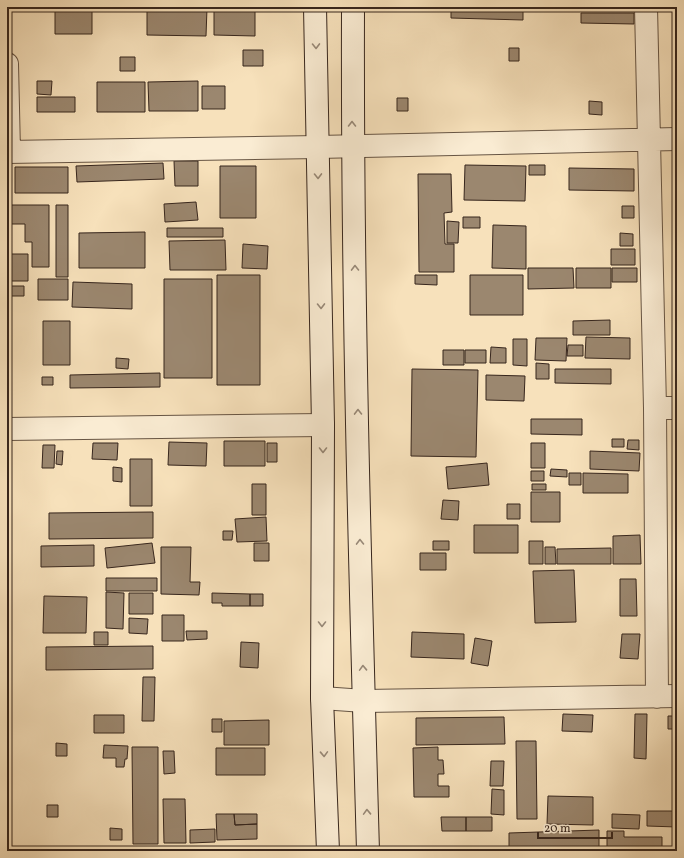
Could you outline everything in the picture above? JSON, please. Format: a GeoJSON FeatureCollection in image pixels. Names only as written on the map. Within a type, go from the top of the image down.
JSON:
{"type":"FeatureCollection","features":[{"type":"Feature","properties":{"kind":"street"},"geometry":{"type":"LineString","coordinates":[[316,7],[323,425],[322,698],[328,851]]}},
{"type":"Feature","properties":{"kind":"street"},"geometry":{"type":"LineString","coordinates":[[353,7],[352,146],[368,851]]}},
{"type":"Feature","properties":{"kind":"street"},"geometry":{"type":"LineString","coordinates":[[322,698],[364,701],[667,697],[654,408],[646,7]]}},
{"type":"Feature","properties":{"kind":"street"},"geometry":{"type":"LineString","coordinates":[[7,64],[8,152],[677,139]]}},
{"type":"Feature","properties":{"kind":"street"},"geometry":{"type":"LineString","coordinates":[[654,408],[677,408]]}},
{"type":"Feature","properties":{"kind":"street"},"geometry":{"type":"LineString","coordinates":[[7,428],[323,425]]}},
{"type":"Feature","properties":{"kind":"building"},"geometry":{"type":"Polygon","coordinates":[[[220,7],[245,7],[245,9],[220,9],[220,7]]]}},
{"type":"Feature","properties":{"kind":"building"},"geometry":{"type":"Polygon","coordinates":[[[451,7],[523,7],[523,20],[451,18],[451,7]]]}},
{"type":"Feature","properties":{"kind":"building"},"geometry":{"type":"Polygon","coordinates":[[[580,7],[628,7],[628,11],[580,11],[580,7]]]}},
{"type":"Feature","properties":{"kind":"building"},"geometry":{"type":"Polygon","coordinates":[[[147,8],[207,8],[206,36],[147,35],[147,8]]]}},
{"type":"Feature","properties":{"kind":"building"},"geometry":{"type":"Polygon","coordinates":[[[55,9],[92,10],[92,34],[55,34],[55,9]]]}},
{"type":"Feature","properties":{"kind":"building"},"geometry":{"type":"Polygon","coordinates":[[[214,10],[255,11],[255,36],[214,35],[214,10]]]}},
{"type":"Feature","properties":{"kind":"building"},"geometry":{"type":"Polygon","coordinates":[[[581,13],[634,13],[634,24],[581,23],[581,13]]]}},
{"type":"Feature","properties":{"kind":"building"},"geometry":{"type":"Polygon","coordinates":[[[509,48],[519,48],[519,61],[509,61],[509,48]]]}},
{"type":"Feature","properties":{"kind":"building"},"geometry":{"type":"Polygon","coordinates":[[[243,50],[263,50],[263,66],[243,66],[243,50]]]}},
{"type":"Feature","properties":{"kind":"building"},"geometry":{"type":"Polygon","coordinates":[[[120,57],[135,57],[135,71],[120,71],[120,57]]]}},
{"type":"Feature","properties":{"kind":"building"},"geometry":{"type":"Polygon","coordinates":[[[37,81],[52,81],[51,95],[37,94],[37,81]]]}},
{"type":"Feature","properties":{"kind":"building"},"geometry":{"type":"Polygon","coordinates":[[[198,81],[198,111],[149,111],[148,82],[198,81]]]}},
{"type":"Feature","properties":{"kind":"building"},"geometry":{"type":"Polygon","coordinates":[[[97,82],[145,82],[145,112],[97,112],[97,82]]]}},
{"type":"Feature","properties":{"kind":"building"},"geometry":{"type":"Polygon","coordinates":[[[202,86],[225,86],[225,109],[202,109],[202,86]]]}},
{"type":"Feature","properties":{"kind":"building"},"geometry":{"type":"Polygon","coordinates":[[[37,97],[75,97],[75,112],[37,112],[37,97]]]}},
{"type":"Feature","properties":{"kind":"building"},"geometry":{"type":"Polygon","coordinates":[[[397,98],[408,98],[408,111],[397,111],[397,98]]]}},
{"type":"Feature","properties":{"kind":"building"},"geometry":{"type":"Polygon","coordinates":[[[589,101],[602,102],[602,115],[589,114],[589,101]]]}},
{"type":"Feature","properties":{"kind":"building"},"geometry":{"type":"Polygon","coordinates":[[[174,161],[198,161],[198,186],[175,186],[174,161]]]}},
{"type":"Feature","properties":{"kind":"building"},"geometry":{"type":"Polygon","coordinates":[[[163,163],[164,179],[77,182],[76,166],[163,163]]]}},
{"type":"Feature","properties":{"kind":"building"},"geometry":{"type":"Polygon","coordinates":[[[465,165],[526,166],[525,201],[464,200],[465,165]]]}},
{"type":"Feature","properties":{"kind":"building"},"geometry":{"type":"Polygon","coordinates":[[[529,165],[545,165],[545,175],[529,175],[529,165]]]}},
{"type":"Feature","properties":{"kind":"building"},"geometry":{"type":"Polygon","coordinates":[[[220,166],[256,166],[256,218],[220,218],[220,166]]]}},
{"type":"Feature","properties":{"kind":"building"},"geometry":{"type":"Polygon","coordinates":[[[15,167],[68,167],[68,193],[15,193],[15,167]]]}},
{"type":"Feature","properties":{"kind":"building"},"geometry":{"type":"Polygon","coordinates":[[[569,168],[634,169],[634,191],[569,190],[569,168]]]}},
{"type":"Feature","properties":{"kind":"building"},"geometry":{"type":"Polygon","coordinates":[[[418,174],[451,174],[452,212],[444,213],[445,244],[454,244],[454,272],[419,272],[418,174]]]}},
{"type":"Feature","properties":{"kind":"building"},"geometry":{"type":"Polygon","coordinates":[[[196,202],[198,220],[165,222],[164,204],[196,202]]]}},
{"type":"Feature","properties":{"kind":"building"},"geometry":{"type":"Polygon","coordinates":[[[11,205],[49,205],[49,267],[32,267],[32,242],[25,242],[25,224],[11,224],[11,205]]]}},
{"type":"Feature","properties":{"kind":"building"},"geometry":{"type":"Polygon","coordinates":[[[56,205],[68,205],[68,277],[56,277],[56,205]]]}},
{"type":"Feature","properties":{"kind":"building"},"geometry":{"type":"Polygon","coordinates":[[[622,206],[634,206],[634,218],[622,218],[622,206]]]}},
{"type":"Feature","properties":{"kind":"building"},"geometry":{"type":"Polygon","coordinates":[[[463,217],[480,217],[480,228],[463,228],[463,217]]]}},
{"type":"Feature","properties":{"kind":"building"},"geometry":{"type":"Polygon","coordinates":[[[447,221],[459,222],[458,243],[447,243],[447,221]]]}},
{"type":"Feature","properties":{"kind":"building"},"geometry":{"type":"Polygon","coordinates":[[[493,225],[526,226],[526,269],[492,268],[493,225]]]}},
{"type":"Feature","properties":{"kind":"building"},"geometry":{"type":"Polygon","coordinates":[[[167,228],[223,228],[223,237],[167,237],[167,228]]]}},
{"type":"Feature","properties":{"kind":"building"},"geometry":{"type":"Polygon","coordinates":[[[145,232],[145,268],[79,268],[79,233],[145,232]]]}},
{"type":"Feature","properties":{"kind":"building"},"geometry":{"type":"Polygon","coordinates":[[[620,233],[633,234],[633,246],[620,246],[620,233]]]}},
{"type":"Feature","properties":{"kind":"building"},"geometry":{"type":"Polygon","coordinates":[[[225,240],[226,270],[170,270],[169,241],[225,240]]]}},
{"type":"Feature","properties":{"kind":"building"},"geometry":{"type":"Polygon","coordinates":[[[243,244],[268,246],[267,269],[242,268],[243,244]]]}},
{"type":"Feature","properties":{"kind":"building"},"geometry":{"type":"Polygon","coordinates":[[[611,249],[635,249],[635,265],[611,265],[611,249]]]}},
{"type":"Feature","properties":{"kind":"building"},"geometry":{"type":"Polygon","coordinates":[[[7,254],[28,254],[28,281],[7,281],[7,254]]]}},
{"type":"Feature","properties":{"kind":"building"},"geometry":{"type":"Polygon","coordinates":[[[528,268],[573,268],[574,288],[528,289],[528,268]]]}},
{"type":"Feature","properties":{"kind":"building"},"geometry":{"type":"Polygon","coordinates":[[[576,268],[611,268],[611,288],[576,288],[576,268]]]}},
{"type":"Feature","properties":{"kind":"building"},"geometry":{"type":"Polygon","coordinates":[[[612,268],[637,268],[637,282],[612,282],[612,268]]]}},
{"type":"Feature","properties":{"kind":"building"},"geometry":{"type":"Polygon","coordinates":[[[217,275],[260,275],[260,385],[217,385],[217,275]]]}},
{"type":"Feature","properties":{"kind":"building"},"geometry":{"type":"Polygon","coordinates":[[[415,275],[437,275],[437,285],[415,284],[415,275]]]}},
{"type":"Feature","properties":{"kind":"building"},"geometry":{"type":"Polygon","coordinates":[[[470,275],[523,275],[523,315],[470,315],[470,275]]]}},
{"type":"Feature","properties":{"kind":"building"},"geometry":{"type":"Polygon","coordinates":[[[38,279],[68,279],[68,300],[38,300],[38,279]]]}},
{"type":"Feature","properties":{"kind":"building"},"geometry":{"type":"Polygon","coordinates":[[[164,279],[212,279],[212,378],[164,378],[164,279]]]}},
{"type":"Feature","properties":{"kind":"building"},"geometry":{"type":"Polygon","coordinates":[[[73,282],[132,284],[132,309],[72,307],[73,282]]]}},
{"type":"Feature","properties":{"kind":"building"},"geometry":{"type":"Polygon","coordinates":[[[7,286],[24,286],[24,296],[7,296],[7,286]]]}},
{"type":"Feature","properties":{"kind":"building"},"geometry":{"type":"Polygon","coordinates":[[[610,320],[610,335],[573,335],[573,321],[610,320]]]}},
{"type":"Feature","properties":{"kind":"building"},"geometry":{"type":"Polygon","coordinates":[[[43,321],[70,321],[70,365],[43,365],[43,321]]]}},
{"type":"Feature","properties":{"kind":"building"},"geometry":{"type":"Polygon","coordinates":[[[586,337],[630,338],[630,359],[585,358],[586,337]]]}},
{"type":"Feature","properties":{"kind":"building"},"geometry":{"type":"Polygon","coordinates":[[[536,338],[567,338],[566,361],[535,360],[536,338]]]}},
{"type":"Feature","properties":{"kind":"building"},"geometry":{"type":"Polygon","coordinates":[[[513,339],[527,339],[527,366],[513,365],[513,339]]]}},
{"type":"Feature","properties":{"kind":"building"},"geometry":{"type":"Polygon","coordinates":[[[568,345],[583,345],[583,356],[567,356],[568,345]]]}},
{"type":"Feature","properties":{"kind":"building"},"geometry":{"type":"Polygon","coordinates":[[[491,347],[506,348],[506,363],[490,363],[491,347]]]}},
{"type":"Feature","properties":{"kind":"building"},"geometry":{"type":"Polygon","coordinates":[[[443,350],[464,350],[464,365],[443,365],[443,350]]]}},
{"type":"Feature","properties":{"kind":"building"},"geometry":{"type":"Polygon","coordinates":[[[465,350],[486,350],[486,363],[465,363],[465,350]]]}},
{"type":"Feature","properties":{"kind":"building"},"geometry":{"type":"Polygon","coordinates":[[[116,358],[129,359],[128,369],[116,368],[116,358]]]}},
{"type":"Feature","properties":{"kind":"building"},"geometry":{"type":"Polygon","coordinates":[[[536,363],[549,364],[549,379],[536,379],[536,363]]]}},
{"type":"Feature","properties":{"kind":"building"},"geometry":{"type":"Polygon","coordinates":[[[412,369],[478,370],[476,457],[411,456],[412,369]]]}},
{"type":"Feature","properties":{"kind":"building"},"geometry":{"type":"Polygon","coordinates":[[[555,369],[611,369],[611,384],[555,383],[555,369]]]}},
{"type":"Feature","properties":{"kind":"building"},"geometry":{"type":"Polygon","coordinates":[[[160,373],[160,387],[70,388],[70,375],[160,373]]]}},
{"type":"Feature","properties":{"kind":"building"},"geometry":{"type":"Polygon","coordinates":[[[486,375],[525,376],[524,401],[486,400],[486,375]]]}},
{"type":"Feature","properties":{"kind":"building"},"geometry":{"type":"Polygon","coordinates":[[[42,377],[53,377],[53,385],[42,385],[42,377]]]}},
{"type":"Feature","properties":{"kind":"building"},"geometry":{"type":"Polygon","coordinates":[[[531,419],[582,419],[582,435],[531,434],[531,419]]]}},
{"type":"Feature","properties":{"kind":"building"},"geometry":{"type":"Polygon","coordinates":[[[612,439],[624,439],[624,447],[612,447],[612,439]]]}},
{"type":"Feature","properties":{"kind":"building"},"geometry":{"type":"Polygon","coordinates":[[[628,440],[639,440],[639,450],[627,449],[628,440]]]}},
{"type":"Feature","properties":{"kind":"building"},"geometry":{"type":"Polygon","coordinates":[[[224,441],[265,441],[265,466],[224,466],[224,441]]]}},
{"type":"Feature","properties":{"kind":"building"},"geometry":{"type":"Polygon","coordinates":[[[169,442],[207,443],[206,466],[168,465],[169,442]]]}},
{"type":"Feature","properties":{"kind":"building"},"geometry":{"type":"Polygon","coordinates":[[[93,443],[118,443],[117,460],[92,459],[93,443]]]}},
{"type":"Feature","properties":{"kind":"building"},"geometry":{"type":"Polygon","coordinates":[[[267,443],[277,443],[277,462],[267,462],[267,443]]]}},
{"type":"Feature","properties":{"kind":"building"},"geometry":{"type":"Polygon","coordinates":[[[531,443],[545,443],[545,468],[531,468],[531,443]]]}},
{"type":"Feature","properties":{"kind":"building"},"geometry":{"type":"Polygon","coordinates":[[[43,445],[55,445],[54,468],[42,468],[43,445]]]}},
{"type":"Feature","properties":{"kind":"building"},"geometry":{"type":"Polygon","coordinates":[[[57,451],[63,451],[62,465],[56,464],[57,451]]]}},
{"type":"Feature","properties":{"kind":"building"},"geometry":{"type":"Polygon","coordinates":[[[590,451],[640,453],[639,471],[590,469],[590,451]]]}},
{"type":"Feature","properties":{"kind":"building"},"geometry":{"type":"Polygon","coordinates":[[[130,459],[152,459],[152,506],[130,506],[130,459]]]}},
{"type":"Feature","properties":{"kind":"building"},"geometry":{"type":"Polygon","coordinates":[[[487,463],[489,485],[448,489],[446,467],[487,463]]]}},
{"type":"Feature","properties":{"kind":"building"},"geometry":{"type":"Polygon","coordinates":[[[113,467],[122,468],[122,482],[113,481],[113,467]]]}},
{"type":"Feature","properties":{"kind":"building"},"geometry":{"type":"Polygon","coordinates":[[[551,469],[567,470],[567,477],[550,476],[551,469]]]}},
{"type":"Feature","properties":{"kind":"building"},"geometry":{"type":"Polygon","coordinates":[[[531,471],[544,471],[544,481],[531,481],[531,471]]]}},
{"type":"Feature","properties":{"kind":"building"},"geometry":{"type":"Polygon","coordinates":[[[569,473],[581,473],[581,485],[569,485],[569,473]]]}},
{"type":"Feature","properties":{"kind":"building"},"geometry":{"type":"Polygon","coordinates":[[[583,473],[628,474],[628,493],[583,493],[583,473]]]}},
{"type":"Feature","properties":{"kind":"building"},"geometry":{"type":"Polygon","coordinates":[[[252,484],[266,484],[266,515],[252,515],[252,484]]]}},
{"type":"Feature","properties":{"kind":"building"},"geometry":{"type":"Polygon","coordinates":[[[532,484],[546,484],[546,490],[532,490],[532,484]]]}},
{"type":"Feature","properties":{"kind":"building"},"geometry":{"type":"Polygon","coordinates":[[[531,492],[560,492],[560,522],[531,522],[531,492]]]}},
{"type":"Feature","properties":{"kind":"building"},"geometry":{"type":"Polygon","coordinates":[[[443,500],[459,501],[458,520],[441,519],[443,500]]]}},
{"type":"Feature","properties":{"kind":"building"},"geometry":{"type":"Polygon","coordinates":[[[507,504],[520,504],[520,519],[507,519],[507,504]]]}},
{"type":"Feature","properties":{"kind":"building"},"geometry":{"type":"Polygon","coordinates":[[[153,512],[153,538],[49,539],[49,513],[153,512]]]}},
{"type":"Feature","properties":{"kind":"building"},"geometry":{"type":"Polygon","coordinates":[[[266,517],[267,541],[237,542],[235,519],[266,517]]]}},
{"type":"Feature","properties":{"kind":"building"},"geometry":{"type":"Polygon","coordinates":[[[474,525],[518,525],[518,553],[474,553],[474,525]]]}},
{"type":"Feature","properties":{"kind":"building"},"geometry":{"type":"Polygon","coordinates":[[[223,531],[233,531],[232,540],[223,540],[223,531]]]}},
{"type":"Feature","properties":{"kind":"building"},"geometry":{"type":"Polygon","coordinates":[[[640,535],[641,564],[613,564],[613,536],[640,535]]]}},
{"type":"Feature","properties":{"kind":"building"},"geometry":{"type":"Polygon","coordinates":[[[433,541],[449,541],[449,550],[433,550],[433,541]]]}},
{"type":"Feature","properties":{"kind":"building"},"geometry":{"type":"Polygon","coordinates":[[[529,541],[543,541],[543,564],[529,564],[529,541]]]}},
{"type":"Feature","properties":{"kind":"building"},"geometry":{"type":"Polygon","coordinates":[[[152,543],[155,563],[107,568],[105,548],[152,543]]]}},
{"type":"Feature","properties":{"kind":"building"},"geometry":{"type":"Polygon","coordinates":[[[254,543],[269,543],[269,561],[254,561],[254,543]]]}},
{"type":"Feature","properties":{"kind":"building"},"geometry":{"type":"Polygon","coordinates":[[[94,545],[94,566],[41,567],[41,546],[94,545]]]}},
{"type":"Feature","properties":{"kind":"building"},"geometry":{"type":"Polygon","coordinates":[[[161,547],[191,547],[190,582],[200,582],[199,595],[161,594],[161,547]]]}},
{"type":"Feature","properties":{"kind":"building"},"geometry":{"type":"Polygon","coordinates":[[[545,547],[555,547],[556,564],[545,564],[545,547]]]}},
{"type":"Feature","properties":{"kind":"building"},"geometry":{"type":"Polygon","coordinates":[[[611,548],[611,564],[557,564],[557,549],[611,548]]]}},
{"type":"Feature","properties":{"kind":"building"},"geometry":{"type":"Polygon","coordinates":[[[420,553],[446,553],[446,570],[420,570],[420,553]]]}},
{"type":"Feature","properties":{"kind":"building"},"geometry":{"type":"Polygon","coordinates":[[[574,570],[576,622],[535,623],[533,571],[574,570]]]}},
{"type":"Feature","properties":{"kind":"building"},"geometry":{"type":"Polygon","coordinates":[[[106,578],[157,578],[157,591],[106,591],[106,578]]]}},
{"type":"Feature","properties":{"kind":"building"},"geometry":{"type":"Polygon","coordinates":[[[620,579],[636,579],[637,616],[620,616],[620,579]]]}},
{"type":"Feature","properties":{"kind":"building"},"geometry":{"type":"Polygon","coordinates":[[[106,592],[124,593],[123,629],[106,628],[106,592]]]}},
{"type":"Feature","properties":{"kind":"building"},"geometry":{"type":"Polygon","coordinates":[[[129,593],[153,593],[153,614],[129,614],[129,593]]]}},
{"type":"Feature","properties":{"kind":"building"},"geometry":{"type":"Polygon","coordinates":[[[212,593],[250,594],[250,606],[222,606],[222,603],[212,603],[212,593]]]}},
{"type":"Feature","properties":{"kind":"building"},"geometry":{"type":"Polygon","coordinates":[[[250,594],[263,594],[263,606],[250,606],[250,594]]]}},
{"type":"Feature","properties":{"kind":"building"},"geometry":{"type":"Polygon","coordinates":[[[44,596],[87,597],[86,633],[43,633],[44,596]]]}},
{"type":"Feature","properties":{"kind":"building"},"geometry":{"type":"Polygon","coordinates":[[[162,615],[184,615],[184,641],[162,641],[162,615]]]}},
{"type":"Feature","properties":{"kind":"building"},"geometry":{"type":"Polygon","coordinates":[[[129,618],[148,619],[147,634],[129,633],[129,618]]]}},
{"type":"Feature","properties":{"kind":"building"},"geometry":{"type":"Polygon","coordinates":[[[186,631],[207,631],[207,639],[187,640],[186,631]]]}},
{"type":"Feature","properties":{"kind":"building"},"geometry":{"type":"Polygon","coordinates":[[[94,632],[108,632],[108,645],[94,645],[94,632]]]}},
{"type":"Feature","properties":{"kind":"building"},"geometry":{"type":"Polygon","coordinates":[[[412,632],[464,634],[464,659],[411,657],[412,632]]]}},
{"type":"Feature","properties":{"kind":"building"},"geometry":{"type":"Polygon","coordinates":[[[622,634],[640,634],[638,659],[620,658],[622,634]]]}},
{"type":"Feature","properties":{"kind":"building"},"geometry":{"type":"Polygon","coordinates":[[[475,638],[492,641],[488,666],[471,663],[475,638]]]}},
{"type":"Feature","properties":{"kind":"building"},"geometry":{"type":"Polygon","coordinates":[[[241,642],[259,643],[258,668],[240,667],[241,642]]]}},
{"type":"Feature","properties":{"kind":"building"},"geometry":{"type":"Polygon","coordinates":[[[153,646],[153,669],[46,670],[46,647],[153,646]]]}},
{"type":"Feature","properties":{"kind":"building"},"geometry":{"type":"Polygon","coordinates":[[[143,677],[155,677],[154,721],[142,721],[143,677]]]}},
{"type":"Feature","properties":{"kind":"building"},"geometry":{"type":"Polygon","coordinates":[[[563,714],[593,715],[592,732],[562,731],[563,714]]]}},
{"type":"Feature","properties":{"kind":"building"},"geometry":{"type":"Polygon","coordinates":[[[635,714],[647,714],[646,759],[634,758],[635,714]]]}},
{"type":"Feature","properties":{"kind":"building"},"geometry":{"type":"Polygon","coordinates":[[[94,715],[124,715],[124,733],[94,733],[94,715]]]}},
{"type":"Feature","properties":{"kind":"building"},"geometry":{"type":"Polygon","coordinates":[[[668,716],[677,716],[677,729],[668,729],[668,716]]]}},
{"type":"Feature","properties":{"kind":"building"},"geometry":{"type":"Polygon","coordinates":[[[504,717],[505,744],[416,745],[416,718],[504,717]]]}},
{"type":"Feature","properties":{"kind":"building"},"geometry":{"type":"Polygon","coordinates":[[[212,719],[222,719],[222,732],[212,732],[212,719]]]}},
{"type":"Feature","properties":{"kind":"building"},"geometry":{"type":"Polygon","coordinates":[[[269,720],[269,745],[224,745],[224,721],[269,720]]]}},
{"type":"Feature","properties":{"kind":"building"},"geometry":{"type":"Polygon","coordinates":[[[516,741],[536,741],[537,819],[517,819],[516,741]]]}},
{"type":"Feature","properties":{"kind":"building"},"geometry":{"type":"Polygon","coordinates":[[[56,743],[67,744],[67,756],[56,756],[56,743]]]}},
{"type":"Feature","properties":{"kind":"building"},"geometry":{"type":"Polygon","coordinates":[[[104,745],[128,746],[127,759],[125,759],[124,767],[116,767],[116,758],[103,758],[104,745]]]}},
{"type":"Feature","properties":{"kind":"building"},"geometry":{"type":"Polygon","coordinates":[[[132,747],[158,747],[158,844],[133,844],[132,747]]]}},
{"type":"Feature","properties":{"kind":"building"},"geometry":{"type":"Polygon","coordinates":[[[438,747],[438,760],[443,760],[444,774],[438,774],[438,786],[449,786],[449,797],[414,797],[413,748],[438,747]]]}},
{"type":"Feature","properties":{"kind":"building"},"geometry":{"type":"Polygon","coordinates":[[[216,748],[265,748],[265,775],[216,775],[216,748]]]}},
{"type":"Feature","properties":{"kind":"building"},"geometry":{"type":"Polygon","coordinates":[[[163,751],[174,751],[175,773],[164,774],[163,751]]]}},
{"type":"Feature","properties":{"kind":"building"},"geometry":{"type":"Polygon","coordinates":[[[491,761],[504,761],[503,786],[490,786],[491,761]]]}},
{"type":"Feature","properties":{"kind":"building"},"geometry":{"type":"Polygon","coordinates":[[[492,789],[504,790],[504,815],[491,814],[492,789]]]}},
{"type":"Feature","properties":{"kind":"building"},"geometry":{"type":"Polygon","coordinates":[[[548,796],[593,797],[593,825],[547,824],[548,796]]]}},
{"type":"Feature","properties":{"kind":"building"},"geometry":{"type":"Polygon","coordinates":[[[163,799],[185,799],[186,843],[164,843],[163,799]]]}},
{"type":"Feature","properties":{"kind":"building"},"geometry":{"type":"Polygon","coordinates":[[[47,805],[58,805],[58,817],[47,817],[47,805]]]}},
{"type":"Feature","properties":{"kind":"building"},"geometry":{"type":"Polygon","coordinates":[[[647,811],[677,811],[677,827],[647,826],[647,811]]]}},
{"type":"Feature","properties":{"kind":"building"},"geometry":{"type":"Polygon","coordinates":[[[216,814],[234,814],[235,825],[257,824],[257,839],[217,840],[216,814]]]}},
{"type":"Feature","properties":{"kind":"building"},"geometry":{"type":"Polygon","coordinates":[[[234,814],[257,814],[257,824],[235,825],[234,814]]]}},
{"type":"Feature","properties":{"kind":"building"},"geometry":{"type":"Polygon","coordinates":[[[612,814],[640,815],[639,829],[612,828],[612,814]]]}},
{"type":"Feature","properties":{"kind":"building"},"geometry":{"type":"Polygon","coordinates":[[[441,817],[466,817],[466,831],[442,831],[441,817]]]}},
{"type":"Feature","properties":{"kind":"building"},"geometry":{"type":"Polygon","coordinates":[[[466,817],[492,817],[492,831],[466,831],[466,817]]]}},
{"type":"Feature","properties":{"kind":"building"},"geometry":{"type":"Polygon","coordinates":[[[110,828],[122,829],[122,840],[110,840],[110,828]]]}},
{"type":"Feature","properties":{"kind":"building"},"geometry":{"type":"Polygon","coordinates":[[[215,829],[215,842],[190,843],[190,830],[215,829]]]}},
{"type":"Feature","properties":{"kind":"building"},"geometry":{"type":"Polygon","coordinates":[[[599,830],[599,851],[509,851],[509,833],[599,830]]]}},
{"type":"Feature","properties":{"kind":"building"},"geometry":{"type":"Polygon","coordinates":[[[607,831],[624,831],[624,837],[662,837],[662,851],[607,851],[607,831]]]}},
{"type":"Feature","properties":{"kind":"building"},"geometry":{"type":"Polygon","coordinates":[[[53,847],[65,847],[65,851],[53,851],[53,847]]]}}]}
